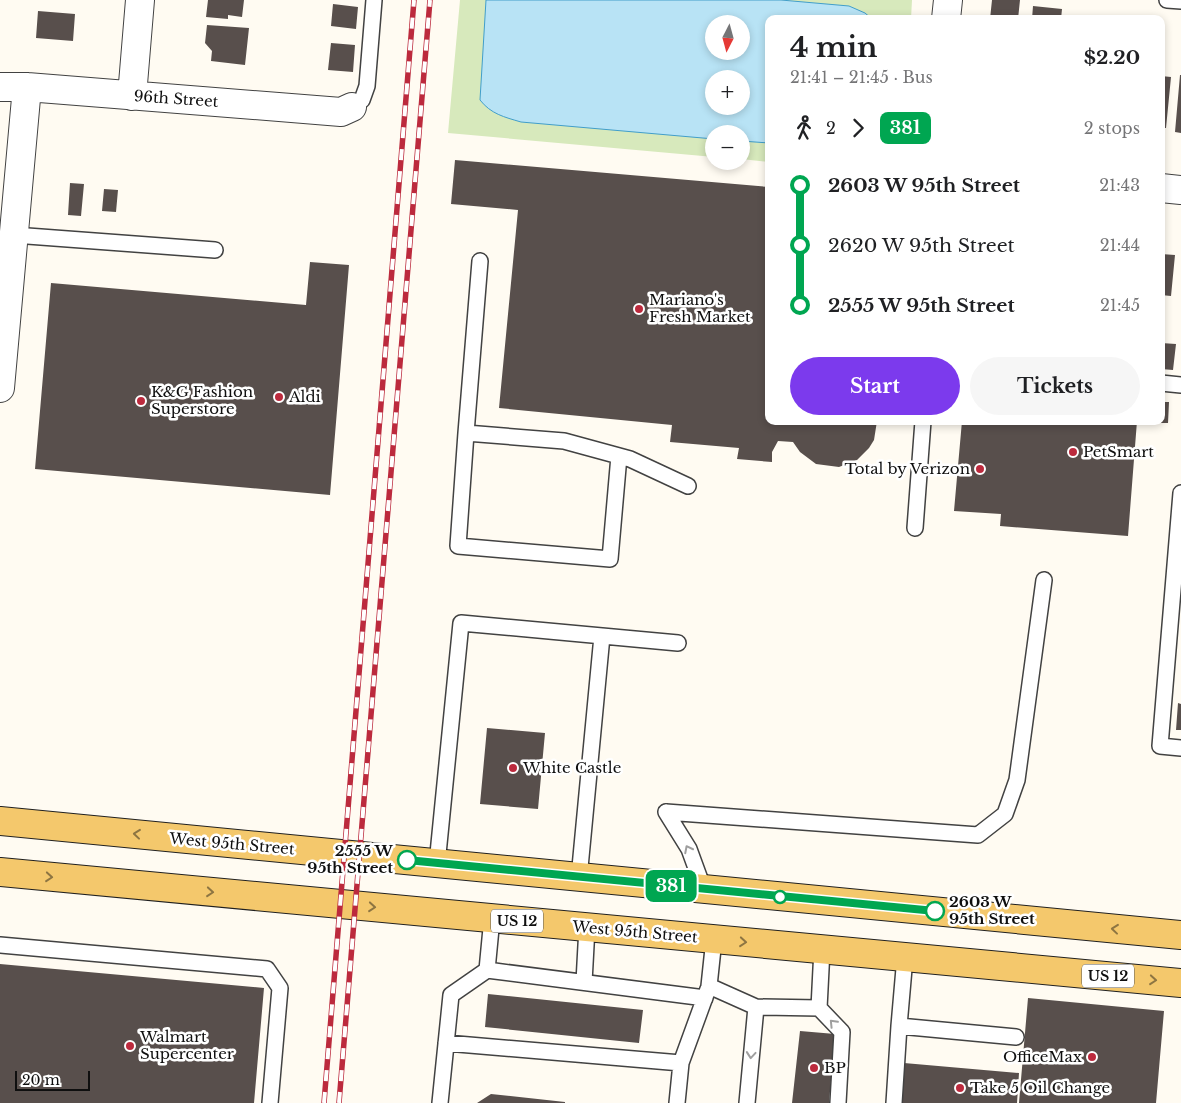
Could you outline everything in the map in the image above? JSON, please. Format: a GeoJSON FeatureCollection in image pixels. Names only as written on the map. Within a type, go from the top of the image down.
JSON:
{"type":"FeatureCollection","features":[{"type":"Feature","properties":{"kind":"main road","name":"West 95th Street"},"geometry":{"type":"LineString","coordinates":[[0,821],[1181,935]]}},
{"type":"Feature","properties":{"kind":"main road","name":"West 95th Street"},"geometry":{"type":"LineString","coordinates":[[0,872],[1181,983]]}},
{"type":"Feature","properties":{"kind":"street"},"geometry":{"type":"LineString","coordinates":[[132,96],[140,0]]}},
{"type":"Feature","properties":{"kind":"street"},"geometry":{"type":"LineString","coordinates":[[946,15],[948,0]]}},
{"type":"Feature","properties":{"kind":"street","name":"96th Street"},"geometry":{"type":"LineString","coordinates":[[0,87],[27,87],[341,112],[352,107]]}},
{"type":"Feature","properties":{"kind":"street"},"geometry":{"type":"LineString","coordinates":[[0,388],[27,87]]}},
{"type":"Feature","properties":{"kind":"street"},"geometry":{"type":"LineString","coordinates":[[1165,188],[1181,190]]}},
{"type":"Feature","properties":{"kind":"lane"},"geometry":{"type":"LineString","coordinates":[[352,107],[362,100],[367,86],[374,0]]}},
{"type":"Feature","properties":{"kind":"lane"},"geometry":{"type":"LineString","coordinates":[[1167,0],[1181,1]]}},
{"type":"Feature","properties":{"kind":"lane"},"geometry":{"type":"LineString","coordinates":[[14,235],[214,250]]}},
{"type":"Feature","properties":{"kind":"lane"},"geometry":{"type":"LineString","coordinates":[[480,260],[458,546],[610,559],[619,456]]}},
{"type":"Feature","properties":{"kind":"lane"},"geometry":{"type":"LineString","coordinates":[[1165,383],[1181,385]]}},
{"type":"Feature","properties":{"kind":"lane"},"geometry":{"type":"LineString","coordinates":[[916,528],[923,425]]}},
{"type":"Feature","properties":{"kind":"lane"},"geometry":{"type":"LineString","coordinates":[[466,433],[564,441],[619,456],[688,486]]}},
{"type":"Feature","properties":{"kind":"lane"},"geometry":{"type":"LineString","coordinates":[[1181,493],[1160,746],[1181,748]]}},
{"type":"Feature","properties":{"kind":"lane"},"geometry":{"type":"LineString","coordinates":[[704,890],[689,849],[666,812],[978,835],[1005,814],[1017,780],[1044,580]]}},
{"type":"Feature","properties":{"kind":"lane"},"geometry":{"type":"LineString","coordinates":[[437,864],[461,623],[678,643]]}},
{"type":"Feature","properties":{"kind":"lane"},"geometry":{"type":"LineString","coordinates":[[579,878],[602,636]]}},
{"type":"Feature","properties":{"kind":"lane"},"geometry":{"type":"LineString","coordinates":[[487,970],[492,918]]}},
{"type":"Feature","properties":{"kind":"lane"},"geometry":{"type":"LineString","coordinates":[[584,982],[587,927]]}},
{"type":"Feature","properties":{"kind":"lane"},"geometry":{"type":"LineString","coordinates":[[677,1103],[681,1063],[707,992],[714,939]]}},
{"type":"Feature","properties":{"kind":"lane"},"geometry":{"type":"LineString","coordinates":[[0,946],[267,969],[280,988],[270,1103]]}},
{"type":"Feature","properties":{"kind":"lane"},"geometry":{"type":"LineString","coordinates":[[819,1008],[822,949]]}},
{"type":"Feature","properties":{"kind":"lane"},"geometry":{"type":"LineString","coordinates":[[894,1103],[905,957]]}},
{"type":"Feature","properties":{"kind":"lane"},"geometry":{"type":"LineString","coordinates":[[440,1103],[451,994],[487,970],[584,982],[707,992],[756,1007],[819,1008],[842,1032],[838,1103]]}},
{"type":"Feature","properties":{"kind":"lane"},"geometry":{"type":"LineString","coordinates":[[747,1103],[756,1007]]}},
{"type":"Feature","properties":{"kind":"lane"},"geometry":{"type":"LineString","coordinates":[[899,1026],[1016,1037]]}},
{"type":"Feature","properties":{"kind":"lane"},"geometry":{"type":"LineString","coordinates":[[446,1043],[681,1063]]}},
{"type":"Feature","properties":{"kind":"green space"},"geometry":{"type":"Polygon","coordinates":[[[460,0],[912,0],[911,15],[765,15],[765,162],[750,160],[750,125],[705,125],[705,156],[448,133],[460,0]]]}},
{"type":"Feature","properties":{"kind":"water"},"geometry":{"type":"Polygon","coordinates":[[[486,0],[781,0],[849,6],[867,15],[765,15],[765,143],[750,142],[750,125],[705,125],[705,138],[521,122],[493,112],[480,100],[486,0]]]}},
{"type":"Feature","properties":{"kind":"building"},"geometry":{"type":"Polygon","coordinates":[[[208,0],[244,0],[242,17],[228,15],[228,19],[206,17],[208,0]]]}},
{"type":"Feature","properties":{"kind":"building"},"geometry":{"type":"Polygon","coordinates":[[[992,0],[1020,0],[1018,15],[990,15],[992,0]]]}},
{"type":"Feature","properties":{"kind":"building"},"geometry":{"type":"Polygon","coordinates":[[[333,4],[358,7],[356,29],[331,26],[333,4]]]}},
{"type":"Feature","properties":{"kind":"building"},"geometry":{"type":"Polygon","coordinates":[[[1033,6],[1062,9],[1061,15],[1032,15],[1033,6]]]}},
{"type":"Feature","properties":{"kind":"building"},"geometry":{"type":"Polygon","coordinates":[[[38,11],[75,14],[73,41],[36,38],[38,11]]]}},
{"type":"Feature","properties":{"kind":"building"},"geometry":{"type":"Polygon","coordinates":[[[207,25],[249,28],[245,65],[211,61],[212,51],[205,43],[207,25]]]}},
{"type":"Feature","properties":{"kind":"building"},"geometry":{"type":"Polygon","coordinates":[[[331,43],[355,45],[353,72],[328,70],[331,43]]]}},
{"type":"Feature","properties":{"kind":"building"},"geometry":{"type":"Polygon","coordinates":[[[1181,75],[1181,133],[1175,132],[1181,75]]]}},
{"type":"Feature","properties":{"kind":"building"},"geometry":{"type":"Polygon","coordinates":[[[1165,76],[1171,77],[1165,128],[1165,76]]]}},
{"type":"Feature","properties":{"kind":"building","name":"Mariano's Fresh Market"},"geometry":{"type":"Polygon","coordinates":[[[455,160],[765,187],[765,425],[876,425],[874,440],[857,460],[839,467],[816,464],[800,452],[793,442],[778,441],[772,452],[772,462],[737,459],[739,448],[670,442],[672,425],[499,408],[518,210],[451,204],[455,160]]]}},
{"type":"Feature","properties":{"kind":"building"},"geometry":{"type":"Polygon","coordinates":[[[70,183],[84,184],[81,216],[68,215],[70,183]]]}},
{"type":"Feature","properties":{"kind":"building"},"geometry":{"type":"Polygon","coordinates":[[[104,189],[118,190],[116,212],[102,211],[104,189]]]}},
{"type":"Feature","properties":{"kind":"building"},"geometry":{"type":"Polygon","coordinates":[[[1165,254],[1175,255],[1171,296],[1165,295],[1165,254]]]}},
{"type":"Feature","properties":{"kind":"building"},"geometry":{"type":"Polygon","coordinates":[[[310,262],[349,265],[330,495],[35,469],[51,283],[306,305],[310,262]]]}},
{"type":"Feature","properties":{"kind":"building"},"geometry":{"type":"Polygon","coordinates":[[[1165,343],[1176,344],[1173,370],[1165,369],[1165,343]]]}},
{"type":"Feature","properties":{"kind":"building"},"geometry":{"type":"Polygon","coordinates":[[[1165,402],[1169,402],[1168,423],[1165,423],[1165,402]]]}},
{"type":"Feature","properties":{"kind":"building"},"geometry":{"type":"Polygon","coordinates":[[[962,425],[1137,425],[1128,536],[1000,526],[1001,514],[954,511],[962,425]]]}},
{"type":"Feature","properties":{"kind":"building"},"geometry":{"type":"Polygon","coordinates":[[[1178,703],[1181,704],[1181,730],[1176,730],[1178,703]]]}},
{"type":"Feature","properties":{"kind":"building","name":"White Castle"},"geometry":{"type":"Polygon","coordinates":[[[487,728],[545,733],[538,809],[480,804],[487,728]]]}},
{"type":"Feature","properties":{"kind":"building","name":"Walmart Supercenter"},"geometry":{"type":"Polygon","coordinates":[[[0,964],[264,988],[254,1103],[0,1103],[0,964]]]}},
{"type":"Feature","properties":{"kind":"building"},"geometry":{"type":"Polygon","coordinates":[[[488,994],[643,1010],[639,1043],[485,1027],[488,994]]]}},
{"type":"Feature","properties":{"kind":"building","name":"OfficeMax"},"geometry":{"type":"Polygon","coordinates":[[[1028,998],[1164,1011],[1156,1103],[1019,1103],[1028,998]]]}},
{"type":"Feature","properties":{"kind":"building","name":"BP"},"geometry":{"type":"Polygon","coordinates":[[[800,1031],[835,1034],[829,1103],[792,1103],[800,1031]]]}},
{"type":"Feature","properties":{"kind":"building","name":"Take 5 Oil Change"},"geometry":{"type":"Polygon","coordinates":[[[904,1063],[1019,1073],[1017,1103],[901,1103],[904,1063]]]}},
{"type":"Feature","properties":{"kind":"building"},"geometry":{"type":"Polygon","coordinates":[[[491,1094],[565,1102],[565,1103],[477,1103],[491,1094]]]}},
{"type":"Feature","properties":{"kind":"railway"},"geometry":{"type":"LineString","coordinates":[[324,1103],[414,0]]}},
{"type":"Feature","properties":{"kind":"railway"},"geometry":{"type":"LineString","coordinates":[[339,1103],[430,0]]}},
{"type":"Feature","properties":{"kind":"bus line","name":"381"},"geometry":{"type":"LineString","coordinates":[[407,860],[935,911]]}},
{"type":"Feature","properties":{"kind":"place","name":"Mariano's Fresh Market"},"geometry":{"type":"Point","coordinates":[639,309]}},
{"type":"Feature","properties":{"kind":"place","name":"Aldi"},"geometry":{"type":"Point","coordinates":[279,397]}},
{"type":"Feature","properties":{"kind":"place","name":"K&G Fashion Superstore"},"geometry":{"type":"Point","coordinates":[141,401]}},
{"type":"Feature","properties":{"kind":"place","name":"PetSmart"},"geometry":{"type":"Point","coordinates":[1073,452]}},
{"type":"Feature","properties":{"kind":"place","name":"Total by Verizon"},"geometry":{"type":"Point","coordinates":[980,469]}},
{"type":"Feature","properties":{"kind":"place","name":"White Castle"},"geometry":{"type":"Point","coordinates":[513,768]}},
{"type":"Feature","properties":{"kind":"place","name":"2555 W 95th Street"},"geometry":{"type":"Point","coordinates":[407,860]}},
{"type":"Feature","properties":{"kind":"place","name":"2603 W 95th Street"},"geometry":{"type":"Point","coordinates":[935,911]}},
{"type":"Feature","properties":{"kind":"place","name":"Walmart Supercenter"},"geometry":{"type":"Point","coordinates":[130,1046]}},
{"type":"Feature","properties":{"kind":"place","name":"OfficeMax"},"geometry":{"type":"Point","coordinates":[1092,1057]}},
{"type":"Feature","properties":{"kind":"place","name":"BP"},"geometry":{"type":"Point","coordinates":[814,1068]}},
{"type":"Feature","properties":{"kind":"place","name":"Take 5 Oil Change"},"geometry":{"type":"Point","coordinates":[960,1088]}}]}
